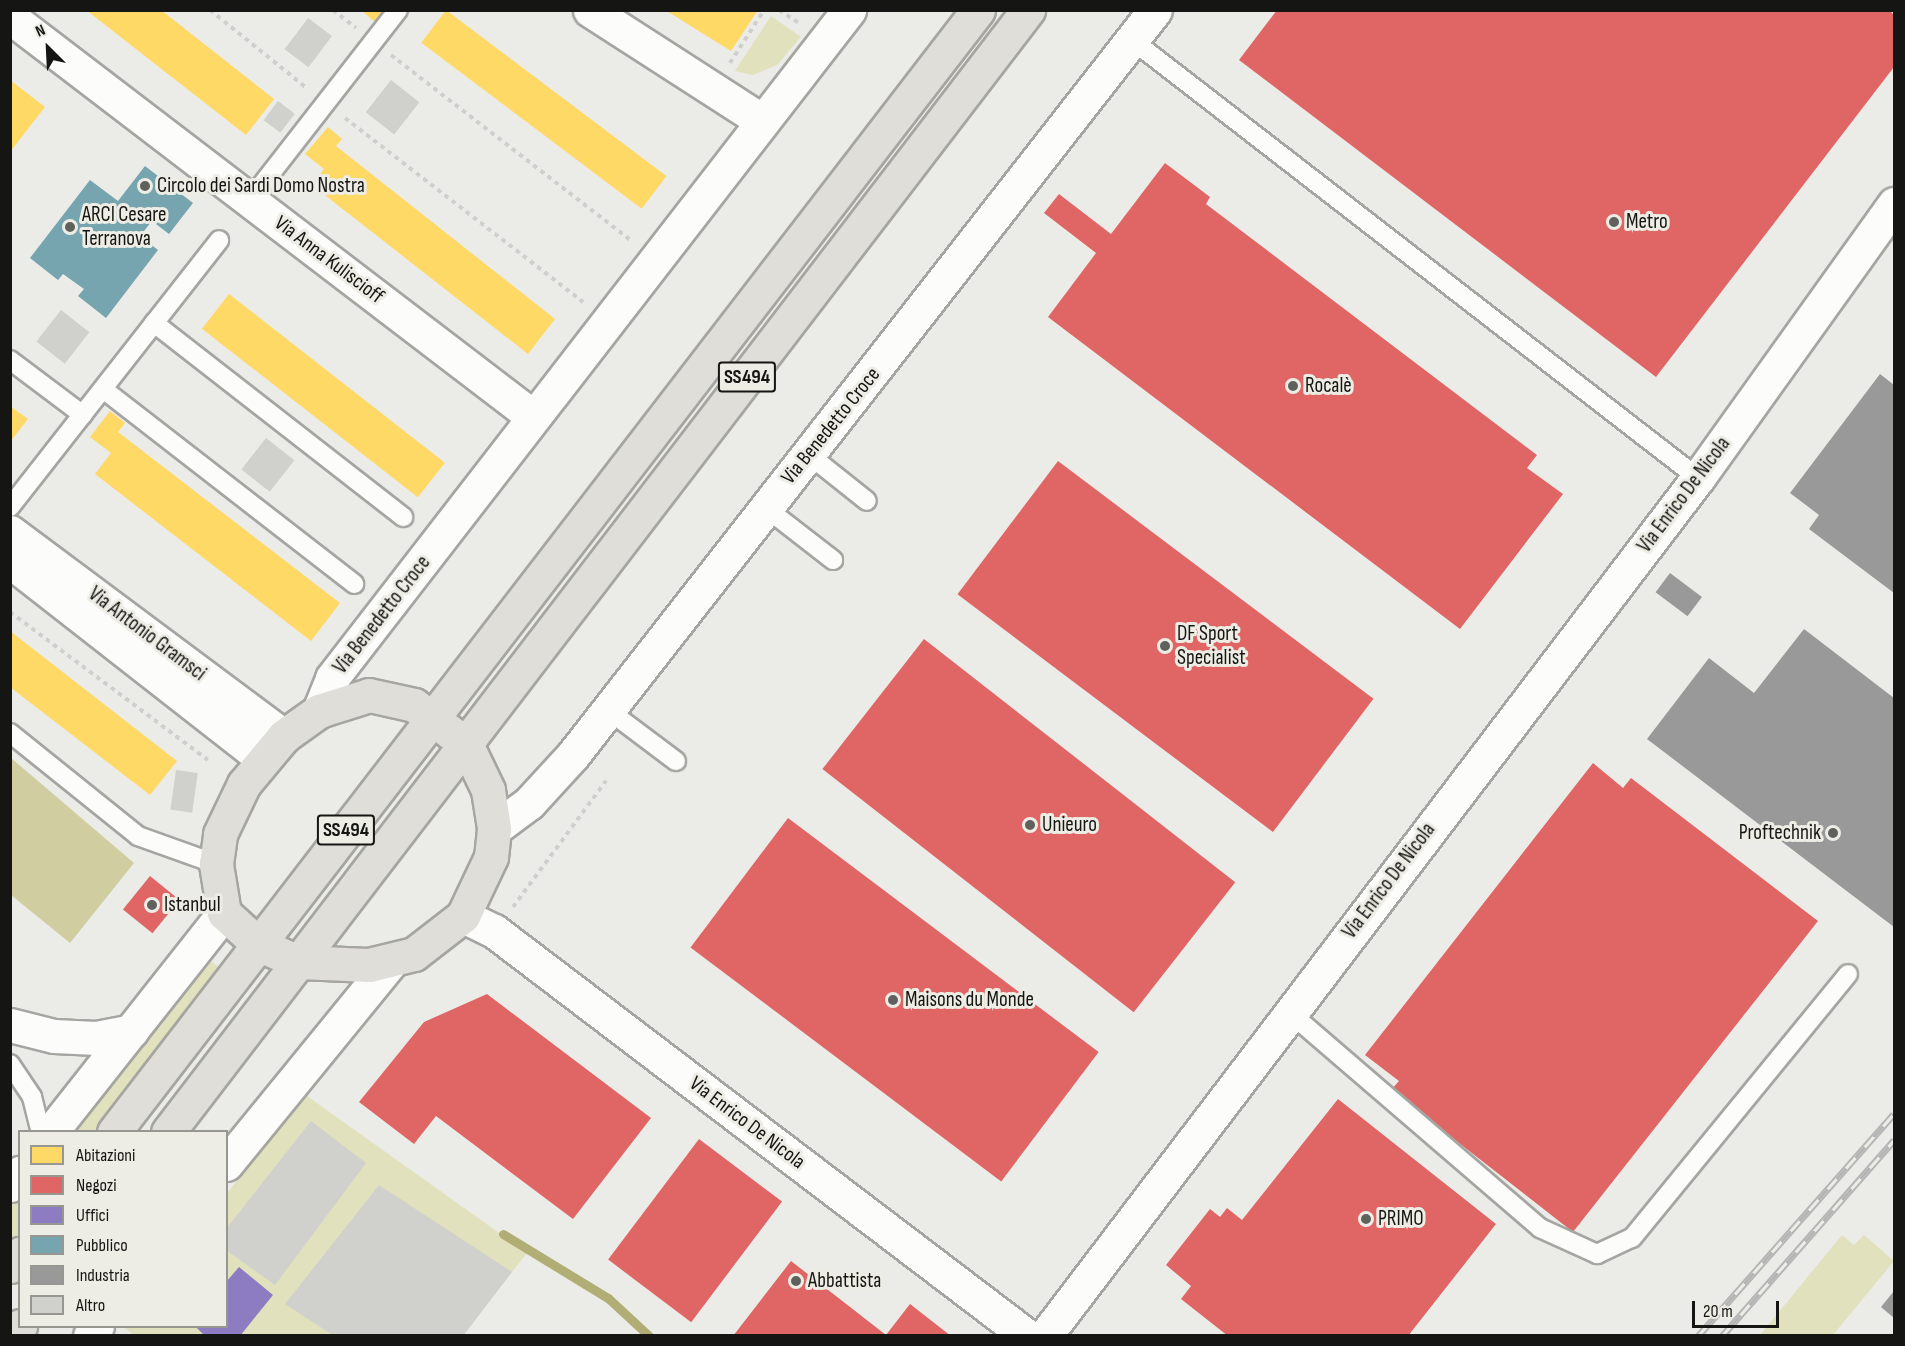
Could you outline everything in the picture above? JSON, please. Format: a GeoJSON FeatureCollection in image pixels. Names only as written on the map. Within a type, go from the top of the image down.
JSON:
{"type":"FeatureCollection","features":[{"type":"Feature","properties":{"kind":"main road","name":"SS494"},"geometry":{"type":"LineString","coordinates":[[115,1130],[978,10]]}},
{"type":"Feature","properties":{"kind":"main road","name":"SS494"},"geometry":{"type":"LineString","coordinates":[[169,1130],[1028,10]]}},
{"type":"Feature","properties":{"kind":"main road"},"geometry":{"type":"LineString","coordinates":[[369,695],[386,696],[434,716],[466,744],[488,790],[494,829],[484,880],[463,916],[436,941],[391,962],[298,962],[258,944],[224,913],[216,864],[227,811],[273,748],[319,711],[369,695]]}},
{"type":"Feature","properties":{"kind":"street"},"geometry":{"type":"LineString","coordinates":[[590,10],[761,120]]}},
{"type":"Feature","properties":{"kind":"street","name":"Via Benedetto Croce"},"geometry":{"type":"LineString","coordinates":[[319,711],[332,678],[532,416],[656,260],[761,120],[849,10]]}},
{"type":"Feature","properties":{"kind":"street","name":"Via Benedetto Croce"},"geometry":{"type":"LineString","coordinates":[[494,829],[529,803],[608,710],[1155,10]]}},
{"type":"Feature","properties":{"kind":"street","name":"Via Anna Kuliscioff"},"geometry":{"type":"LineString","coordinates":[[10,17],[532,416]]}},
{"type":"Feature","properties":{"kind":"street","name":"Via Enrico De Nicola"},"geometry":{"type":"LineString","coordinates":[[1045,1335],[1735,429],[1894,204]]}},
{"type":"Feature","properties":{"kind":"street","name":"Via Enrico De Nicola"},"geometry":{"type":"LineString","coordinates":[[1735,429],[1894,238]]}},
{"type":"Feature","properties":{"kind":"street","name":"Via Antonio Gramsci"},"geometry":{"type":"LineString","coordinates":[[10,532],[273,748]]}},
{"type":"Feature","properties":{"kind":"street","name":"Via Antonio Gramsci"},"geometry":{"type":"LineString","coordinates":[[10,561],[273,748]]}},
{"type":"Feature","properties":{"kind":"street"},"geometry":{"type":"LineString","coordinates":[[52,1130],[224,913]]}},
{"type":"Feature","properties":{"kind":"street","name":"Via Enrico De Nicola"},"geometry":{"type":"LineString","coordinates":[[463,916],[494,932],[1027,1335]]}},
{"type":"Feature","properties":{"kind":"street"},"geometry":{"type":"LineString","coordinates":[[228,1162],[391,962]]}},
{"type":"Feature","properties":{"kind":"street"},"geometry":{"type":"LineString","coordinates":[[10,1025],[54,1036],[96,1038],[140,1019]]}},
{"type":"Feature","properties":{"kind":"lane"},"geometry":{"type":"LineString","coordinates":[[250,200],[398,10]]}},
{"type":"Feature","properties":{"kind":"lane"},"geometry":{"type":"LineString","coordinates":[[1132,40],[1698,478]]}},
{"type":"Feature","properties":{"kind":"lane"},"geometry":{"type":"LineString","coordinates":[[10,507],[219,240]]}},
{"type":"Feature","properties":{"kind":"lane"},"geometry":{"type":"LineString","coordinates":[[154,323],[403,517]]}},
{"type":"Feature","properties":{"kind":"lane"},"geometry":{"type":"LineString","coordinates":[[10,360],[82,415]]}},
{"type":"Feature","properties":{"kind":"lane"},"geometry":{"type":"LineString","coordinates":[[103,389],[354,584]]}},
{"type":"Feature","properties":{"kind":"lane"},"geometry":{"type":"LineString","coordinates":[[808,454],[867,501]]}},
{"type":"Feature","properties":{"kind":"lane"},"geometry":{"type":"LineString","coordinates":[[765,508],[833,560]]}},
{"type":"Feature","properties":{"kind":"lane"},"geometry":{"type":"LineString","coordinates":[[608,710],[676,761]]}},
{"type":"Feature","properties":{"kind":"lane"},"geometry":{"type":"LineString","coordinates":[[10,733],[138,836],[216,864]]}},
{"type":"Feature","properties":{"kind":"lane"},"geometry":{"type":"LineString","coordinates":[[1289,1012],[1540,1228],[1596,1254],[1632,1238],[1848,974]]}},
{"type":"Feature","properties":{"kind":"lane"},"geometry":{"type":"LineString","coordinates":[[10,1064],[32,1097],[41,1130]]}},
{"type":"Feature","properties":{"kind":"path"},"geometry":{"type":"LineString","coordinates":[[210,10],[608,322]]}},
{"type":"Feature","properties":{"kind":"path"},"geometry":{"type":"LineString","coordinates":[[333,10],[656,260]]}},
{"type":"Feature","properties":{"kind":"path"},"geometry":{"type":"LineString","coordinates":[[736,53],[764,10]]}},
{"type":"Feature","properties":{"kind":"path"},"geometry":{"type":"LineString","coordinates":[[780,10],[799,23]]}},
{"type":"Feature","properties":{"kind":"path"},"geometry":{"type":"LineString","coordinates":[[10,612],[208,760]]}},
{"type":"Feature","properties":{"kind":"path"},"geometry":{"type":"LineString","coordinates":[[494,932],[606,781]]}},
{"type":"Feature","properties":{"kind":"green space"},"geometry":{"type":"Polygon","coordinates":[[[771,16],[801,37],[777,65],[753,75],[735,71],[771,16]]]}},
{"type":"Feature","properties":{"kind":"green space"},"geometry":{"type":"Polygon","coordinates":[[[209,960],[219,967],[217,981],[103,1130],[70,1130],[196,966],[209,960]]]}},
{"type":"Feature","properties":{"kind":"green space"},"geometry":{"type":"Polygon","coordinates":[[[307,1096],[527,1253],[463,1335],[135,1336],[125,1328],[228,1328],[228,1192],[307,1096]]]}},
{"type":"Feature","properties":{"kind":"green space"},"geometry":{"type":"Polygon","coordinates":[[[18,1196],[18,1241],[10,1252],[10,1206],[18,1196]]]}},
{"type":"Feature","properties":{"kind":"green space"},"geometry":{"type":"Polygon","coordinates":[[[1842,1235],[1854,1245],[1864,1235],[1894,1261],[1833,1335],[1760,1335],[1842,1235]]]}},
{"type":"Feature","properties":{"kind":"shaded area"},"geometry":{"type":"Polygon","coordinates":[[[11,758],[134,863],[70,943],[11,895],[11,758]]]}},
{"type":"Feature","properties":{"kind":"building: Abitazioni"},"geometry":{"type":"Polygon","coordinates":[[[86,10],[161,10],[274,99],[246,135],[86,10]]]}},
{"type":"Feature","properties":{"kind":"building: Abitazioni"},"geometry":{"type":"Polygon","coordinates":[[[361,10],[385,10],[376,23],[361,10]]]}},
{"type":"Feature","properties":{"kind":"building: Abitazioni"},"geometry":{"type":"Polygon","coordinates":[[[446,10],[666,176],[642,209],[421,43],[446,10]]]}},
{"type":"Feature","properties":{"kind":"building: Abitazioni"},"geometry":{"type":"Polygon","coordinates":[[[665,10],[758,10],[731,51],[665,10]]]}},
{"type":"Feature","properties":{"kind":"building: Abitazioni"},"geometry":{"type":"Polygon","coordinates":[[[10,80],[45,107],[10,152],[10,80]]]}},
{"type":"Feature","properties":{"kind":"building: Abitazioni"},"geometry":{"type":"Polygon","coordinates":[[[328,127],[342,139],[336,146],[555,319],[528,354],[312,185],[324,169],[305,154],[328,127]]]}},
{"type":"Feature","properties":{"kind":"building: Abitazioni"},"geometry":{"type":"Polygon","coordinates":[[[229,294],[445,463],[418,497],[202,329],[229,294]]]}},
{"type":"Feature","properties":{"kind":"building: Abitazioni"},"geometry":{"type":"Polygon","coordinates":[[[10,406],[28,419],[10,442],[10,406]]]}},
{"type":"Feature","properties":{"kind":"building: Abitazioni"},"geometry":{"type":"Polygon","coordinates":[[[110,411],[125,423],[118,432],[340,603],[311,641],[95,474],[111,453],[90,437],[110,411]]]}},
{"type":"Feature","properties":{"kind":"building: Abitazioni"},"geometry":{"type":"Polygon","coordinates":[[[10,631],[177,761],[150,795],[10,687],[10,631]]]}},
{"type":"Feature","properties":{"kind":"building: Negozi","name":"Metro"},"geometry":{"type":"Polygon","coordinates":[[[1277,10],[1889,10],[1894,15],[1894,67],[1656,377],[1239,60],[1277,10]]]}},
{"type":"Feature","properties":{"kind":"building: Negozi","name":"Rocalè"},"geometry":{"type":"Polygon","coordinates":[[[1165,163],[1210,197],[1206,204],[1537,455],[1527,468],[1563,494],[1460,629],[1048,317],[1096,253],[1044,213],[1059,194],[1111,234],[1165,163]]]}},
{"type":"Feature","properties":{"kind":"building: Negozi","name":"DF Sport Specialist"},"geometry":{"type":"Polygon","coordinates":[[[1058,461],[1373,699],[1273,832],[957,594],[1058,461]]]}},
{"type":"Feature","properties":{"kind":"building: Negozi","name":"Unieuro"},"geometry":{"type":"Polygon","coordinates":[[[924,639],[1235,882],[1134,1012],[822,769],[924,639]]]}},
{"type":"Feature","properties":{"kind":"building: Negozi"},"geometry":{"type":"Polygon","coordinates":[[[1593,763],[1623,788],[1631,778],[1818,921],[1573,1232],[1391,1090],[1399,1081],[1365,1055],[1593,763]]]}},
{"type":"Feature","properties":{"kind":"building: Negozi","name":"Maisons du Monde"},"geometry":{"type":"Polygon","coordinates":[[[788,818],[1099,1052],[1001,1181],[691,947],[788,818]]]}},
{"type":"Feature","properties":{"kind":"building: Negozi"},"geometry":{"type":"Polygon","coordinates":[[[150,876],[180,900],[152,933],[123,909],[150,876]]]}},
{"type":"Feature","properties":{"kind":"building: Negozi"},"geometry":{"type":"Polygon","coordinates":[[[487,994],[651,1118],[573,1219],[436,1116],[414,1144],[359,1102],[424,1022],[487,994]]]}},
{"type":"Feature","properties":{"kind":"building: Negozi","name":"PRIMO"},"geometry":{"type":"Polygon","coordinates":[[[1338,1099],[1496,1224],[1408,1336],[1228,1336],[1181,1299],[1191,1286],[1166,1265],[1210,1209],[1220,1217],[1227,1208],[1242,1220],[1338,1099]]]}},
{"type":"Feature","properties":{"kind":"building: Negozi"},"geometry":{"type":"Polygon","coordinates":[[[699,1139],[782,1202],[691,1322],[608,1260],[699,1139]]]}},
{"type":"Feature","properties":{"kind":"building: Negozi","name":"Abbattista"},"geometry":{"type":"Polygon","coordinates":[[[791,1261],[886,1335],[910,1304],[951,1336],[733,1336],[791,1261]]]}},
{"type":"Feature","properties":{"kind":"building: Uffici"},"geometry":{"type":"Polygon","coordinates":[[[239,1267],[273,1295],[240,1336],[205,1336],[197,1328],[228,1328],[228,1280],[239,1267]]]}},
{"type":"Feature","properties":{"kind":"building: Pubblico"},"geometry":{"type":"Polygon","coordinates":[[[145,166],[193,203],[169,234],[152,221],[140,236],[158,250],[106,318],[78,296],[84,289],[63,274],[58,280],[30,258],[90,180],[118,201],[145,166]]]}},
{"type":"Feature","properties":{"kind":"building: Industria"},"geometry":{"type":"Polygon","coordinates":[[[1880,374],[1894,385],[1894,593],[1809,529],[1819,515],[1790,493],[1880,374]]]}},
{"type":"Feature","properties":{"kind":"building: Industria"},"geometry":{"type":"Polygon","coordinates":[[[1670,573],[1702,597],[1688,616],[1656,592],[1670,573]]]}},
{"type":"Feature","properties":{"kind":"building: Industria","name":"Proftechnik"},"geometry":{"type":"Polygon","coordinates":[[[1804,629],[1894,698],[1894,927],[1647,739],[1709,658],[1754,693],[1804,629]]]}},
{"type":"Feature","properties":{"kind":"building: Industria"},"geometry":{"type":"Polygon","coordinates":[[[1894,1291],[1894,1318],[1881,1307],[1894,1291]]]}},
{"type":"Feature","properties":{"kind":"building: Altro"},"geometry":{"type":"Polygon","coordinates":[[[308,18],[332,36],[308,67],[285,49],[308,18]]]}},
{"type":"Feature","properties":{"kind":"building: Altro"},"geometry":{"type":"Polygon","coordinates":[[[391,80],[419,102],[394,134],[366,112],[391,80]]]}},
{"type":"Feature","properties":{"kind":"building: Altro"},"geometry":{"type":"Polygon","coordinates":[[[278,101],[295,114],[280,133],[264,120],[278,101]]]}},
{"type":"Feature","properties":{"kind":"building: Altro"},"geometry":{"type":"Polygon","coordinates":[[[61,310],[89,332],[65,364],[36,342],[61,310]]]}},
{"type":"Feature","properties":{"kind":"building: Altro"},"geometry":{"type":"Polygon","coordinates":[[[266,438],[294,460],[270,492],[241,470],[266,438]]]}},
{"type":"Feature","properties":{"kind":"building: Altro"},"geometry":{"type":"Polygon","coordinates":[[[176,770],[198,773],[192,813],[170,810],[176,770]]]}},
{"type":"Feature","properties":{"kind":"building: Altro"},"geometry":{"type":"Polygon","coordinates":[[[311,1121],[366,1163],[275,1285],[228,1251],[228,1226],[311,1121]]]}},
{"type":"Feature","properties":{"kind":"building: Altro"},"geometry":{"type":"Polygon","coordinates":[[[379,1185],[512,1272],[463,1336],[334,1336],[285,1304],[379,1185]]]}},
{"type":"Feature","properties":{"kind":"waterway"},"geometry":{"type":"LineString","coordinates":[[503,1234],[608,1298],[649,1336]]}},
{"type":"Feature","properties":{"kind":"railway"},"geometry":{"type":"LineString","coordinates":[[1698,1336],[1894,1114]]}},
{"type":"Feature","properties":{"kind":"railway"},"geometry":{"type":"LineString","coordinates":[[1722,1336],[1894,1140]]}},
{"type":"Feature","properties":{"kind":"place","name":"Circolo dei Sardi Domo Nostra"},"geometry":{"type":"Point","coordinates":[145,186]}},
{"type":"Feature","properties":{"kind":"place","name":"Metro"},"geometry":{"type":"Point","coordinates":[1614,222]}},
{"type":"Feature","properties":{"kind":"place","name":"ARCI Cesare Terranova"},"geometry":{"type":"Point","coordinates":[70,227]}},
{"type":"Feature","properties":{"kind":"place","name":"Rocalè"},"geometry":{"type":"Point","coordinates":[1293,386]}},
{"type":"Feature","properties":{"kind":"place","name":"DF Sport Specialist"},"geometry":{"type":"Point","coordinates":[1165,646]}},
{"type":"Feature","properties":{"kind":"place","name":"Unieuro"},"geometry":{"type":"Point","coordinates":[1030,825]}},
{"type":"Feature","properties":{"kind":"place","name":"Proftechnik"},"geometry":{"type":"Point","coordinates":[1833,833]}},
{"type":"Feature","properties":{"kind":"place","name":"Istanbul"},"geometry":{"type":"Point","coordinates":[152,905]}},
{"type":"Feature","properties":{"kind":"place","name":"Maisons du Monde"},"geometry":{"type":"Point","coordinates":[893,1000]}},
{"type":"Feature","properties":{"kind":"place","name":"PRIMO"},"geometry":{"type":"Point","coordinates":[1366,1219]}},
{"type":"Feature","properties":{"kind":"place","name":"Abbattista"},"geometry":{"type":"Point","coordinates":[796,1281]}}]}
